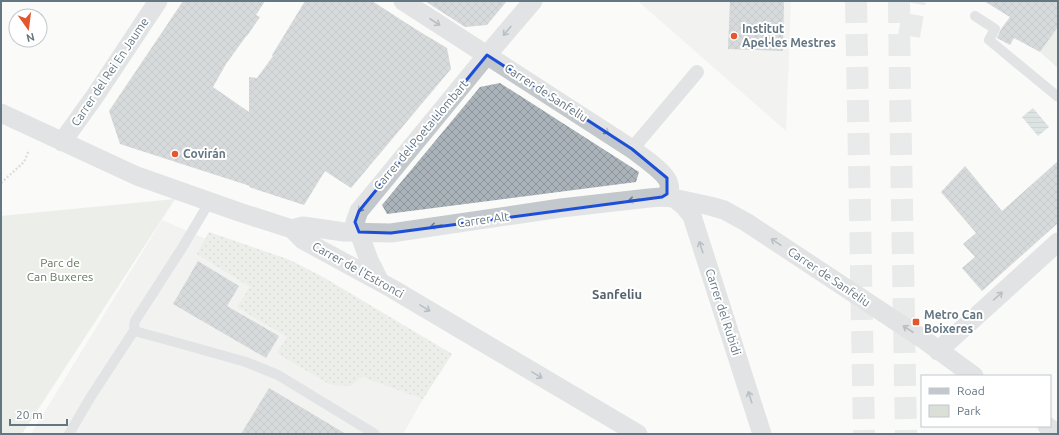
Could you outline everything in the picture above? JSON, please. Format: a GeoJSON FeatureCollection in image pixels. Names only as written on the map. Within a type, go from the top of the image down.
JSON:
{"type":"FeatureCollection","features":[{"type":"Feature","properties":{"kind":"street","name":"Carrer del Rei En Jaume"},"geometry":{"type":"LineString","coordinates":[[62,142],[158,1]]}},
{"type":"Feature","properties":{"kind":"street","name":"Carrer de Sanfeliu"},"geometry":{"type":"LineString","coordinates":[[403,1],[632,149],[652,164],[667,178],[670,185],[667,194],[668,197],[724,210],[746,222],[918,336],[973,375]]}},
{"type":"Feature","properties":{"kind":"street","name":"Carrer del Poeta Llombart"},"geometry":{"type":"LineString","coordinates":[[380,282],[369,260],[355,222],[359,210],[533,1]]}},
{"type":"Feature","properties":{"kind":"street"},"geometry":{"type":"LineString","coordinates":[[632,149],[697,72]]}},
{"type":"Feature","properties":{"kind":"street","name":"Carrer de l'Estronci"},"geometry":{"type":"LineString","coordinates":[[1,113],[137,176],[292,229],[303,240],[380,282],[638,434]]}},
{"type":"Feature","properties":{"kind":"street","name":"Carrer Alt"},"geometry":{"type":"LineString","coordinates":[[292,229],[303,226],[344,232],[391,233],[561,208],[668,197]]}},
{"type":"Feature","properties":{"kind":"street","name":"Carrer del Rubidi"},"geometry":{"type":"LineString","coordinates":[[668,197],[684,206],[692,216],[762,434]]}},
{"type":"Feature","properties":{"kind":"street"},"geometry":{"type":"LineString","coordinates":[[938,351],[1058,242]]}},
{"type":"Feature","properties":{"kind":"street"},"geometry":{"type":"LineString","coordinates":[[1048,427],[1058,434]]}},
{"type":"Feature","properties":{"kind":"lane"},"geometry":{"type":"LineString","coordinates":[[976,16],[995,29],[989,40],[1058,97]]}},
{"type":"Feature","properties":{"kind":"lane"},"geometry":{"type":"LineString","coordinates":[[68,434],[135,329],[134,326],[136,321],[210,201]]}},
{"type":"Feature","properties":{"kind":"lane"},"geometry":{"type":"LineString","coordinates":[[135,329],[138,332],[246,362],[278,375],[375,434]]}},
{"type":"Feature","properties":{"kind":"path"},"geometry":{"type":"LineString","coordinates":[[1,183],[24,162],[29,150]]}},
{"type":"Feature","properties":{"kind":"highlighted area"},"geometry":{"type":"Polygon","coordinates":[[[487,55],[632,149],[667,178],[667,194],[662,197],[391,233],[359,232],[355,222],[359,211],[487,55]]]}},
{"type":"Feature","properties":{"kind":"shaded area","name":"Institut Apel·les Mestres"},"geometry":{"type":"Polygon","coordinates":[[[638,1],[791,1],[786,131],[638,1]]]}},
{"type":"Feature","properties":{"kind":"shaded area"},"geometry":{"type":"Polygon","coordinates":[[[1033,108],[1049,127],[1038,136],[1022,117],[1033,108]]]}},
{"type":"Feature","properties":{"kind":"shaded area"},"geometry":{"type":"Polygon","coordinates":[[[162,220],[206,239],[198,254],[250,287],[238,307],[287,337],[277,353],[351,386],[362,377],[423,399],[403,434],[31,434],[162,220]]]}},
{"type":"Feature","properties":{"kind":"green space"},"geometry":{"type":"Polygon","coordinates":[[[1058,27],[1058,68],[1040,52],[1058,27]]]}},
{"type":"Feature","properties":{"kind":"green space","name":"Parc de Can Buxeres"},"geometry":{"type":"Polygon","coordinates":[[[175,199],[22,434],[1,434],[1,216],[175,199]]]}},
{"type":"Feature","properties":{"kind":"green space"},"geometry":{"type":"Polygon","coordinates":[[[209,232],[290,260],[323,277],[452,354],[423,399],[362,377],[351,386],[331,385],[277,353],[287,337],[237,307],[250,287],[197,254],[209,232]]]}},
{"type":"Feature","properties":{"kind":"building"},"geometry":{"type":"Polygon","coordinates":[[[183,1],[265,1],[256,15],[260,17],[226,64],[213,87],[249,112],[249,77],[257,78],[273,56],[272,55],[305,1],[372,1],[447,48],[451,69],[351,188],[325,171],[304,205],[120,144],[109,111],[183,1]]]}},
{"type":"Feature","properties":{"kind":"building"},"geometry":{"type":"Polygon","coordinates":[[[425,1],[507,1],[487,25],[465,27],[425,1]]]}},
{"type":"Feature","properties":{"kind":"building"},"geometry":{"type":"Polygon","coordinates":[[[730,1],[784,1],[783,51],[728,49],[730,1]]]}},
{"type":"Feature","properties":{"kind":"building"},"geometry":{"type":"Polygon","coordinates":[[[984,1],[1058,1],[1058,27],[1040,52],[1014,38],[1010,45],[997,38],[1001,29],[1010,17],[984,1]]]}},
{"type":"Feature","properties":{"kind":"building"},"geometry":{"type":"Polygon","coordinates":[[[500,83],[639,172],[636,182],[387,214],[382,205],[480,87],[500,83]]]}},
{"type":"Feature","properties":{"kind":"building"},"geometry":{"type":"Polygon","coordinates":[[[1058,161],[1058,223],[982,291],[962,268],[975,257],[963,244],[976,233],[941,192],[965,166],[1002,211],[1058,161]]]}},
{"type":"Feature","properties":{"kind":"building"},"geometry":{"type":"Polygon","coordinates":[[[198,261],[239,286],[227,306],[279,336],[266,358],[173,304],[198,261]]]}},
{"type":"Feature","properties":{"kind":"building"},"geometry":{"type":"Polygon","coordinates":[[[269,388],[346,434],[241,434],[269,388]]]}},
{"type":"Feature","properties":{"kind":"tunnel"},"geometry":{"type":"LineString","coordinates":[[856,1],[864,434]]}},
{"type":"Feature","properties":{"kind":"tunnel"},"geometry":{"type":"LineString","coordinates":[[899,1],[906,434]]}},
{"type":"Feature","properties":{"kind":"tunnel"},"geometry":{"type":"LineString","coordinates":[[909,36],[915,1]]}},
{"type":"Feature","properties":{"kind":"place","name":"Institut Apel·les Mestres"},"geometry":{"type":"Point","coordinates":[734,36]}},
{"type":"Feature","properties":{"kind":"place","name":"Covirán"},"geometry":{"type":"Point","coordinates":[175,154]}},
{"type":"Feature","properties":{"kind":"place","name":"Metro Can Boixeres"},"geometry":{"type":"Point","coordinates":[916,322]}},
{"type":"Feature","properties":{"kind":"district","name":"Sanfeliu"},"geometry":{"type":"Point","coordinates":[617,294]}}]}
